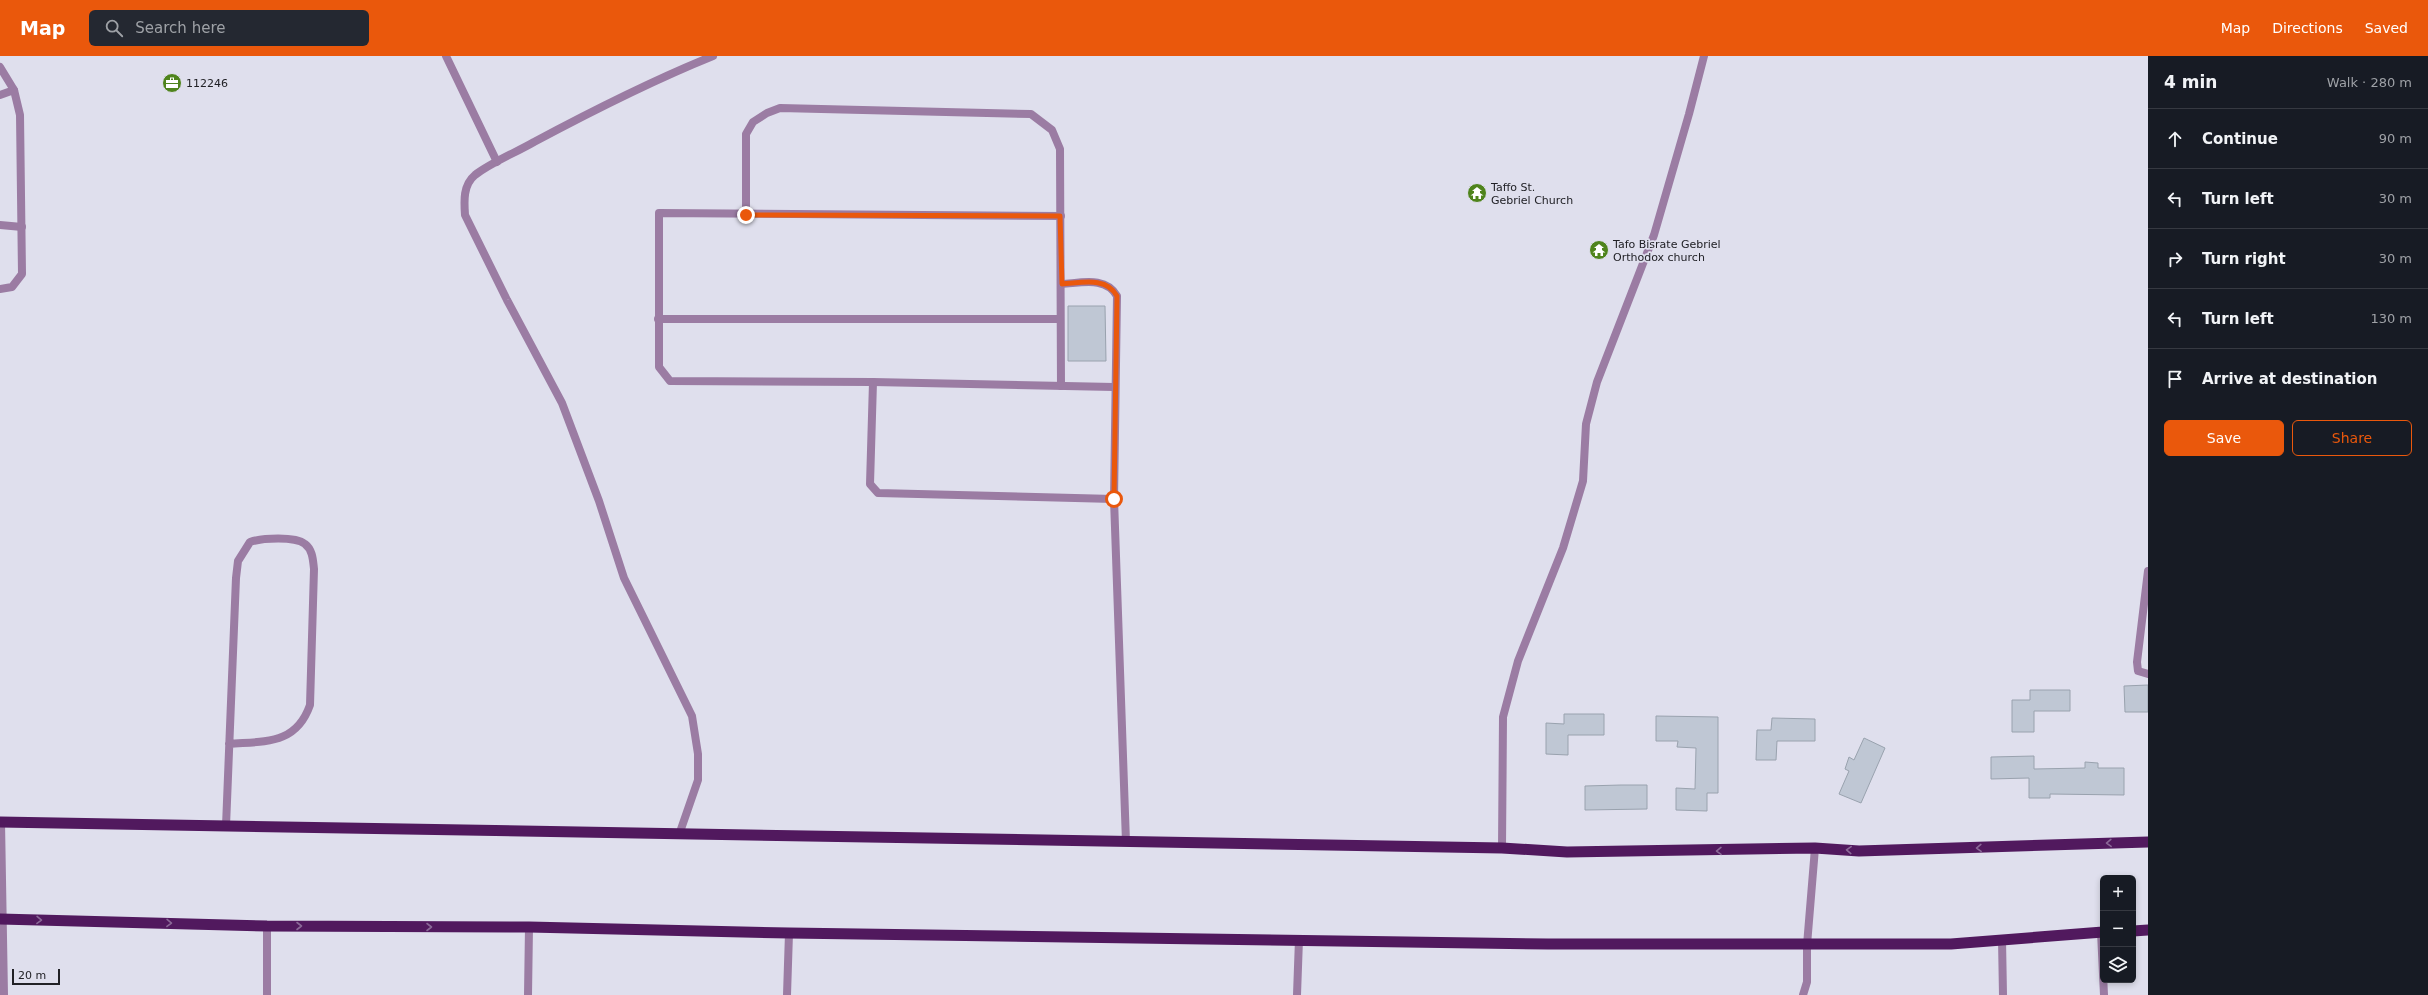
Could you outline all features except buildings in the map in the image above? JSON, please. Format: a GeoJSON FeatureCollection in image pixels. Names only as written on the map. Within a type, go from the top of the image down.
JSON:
{"type":"FeatureCollection","features":[{"type":"Feature","properties":{"kind":"highway"},"geometry":{"type":"LineString","coordinates":[[0,822],[680,832],[1126,842],[1502,848],[1567,852],[1645,852],[1815,848],[1859,850],[1966,849],[2148,842]]}},
{"type":"Feature","properties":{"kind":"highway"},"geometry":{"type":"LineString","coordinates":[[0,919],[267,926],[529,927],[788,933],[1299,939],[1556,944],[1951,944],[2100,932]]}},
{"type":"Feature","properties":{"kind":"highway"},"geometry":{"type":"LineString","coordinates":[[2136,931],[2148,930]]}},
{"type":"Feature","properties":{"kind":"street"},"geometry":{"type":"LineString","coordinates":[[446,56],[498,162]]}},
{"type":"Feature","properties":{"kind":"street"},"geometry":{"type":"LineString","coordinates":[[680,832],[698,780],[698,754],[692,716],[624,578],[599,501],[562,403],[507,300],[465,215],[464,200],[466,189],[474,176],[498,162],[591,111],[712,56]]}},
{"type":"Feature","properties":{"kind":"street"},"geometry":{"type":"LineString","coordinates":[[1502,848],[1503,717],[1518,661],[1564,548],[1582,481],[1586,424],[1597,382],[1654,235],[1704,56]]}},
{"type":"Feature","properties":{"kind":"street"},"geometry":{"type":"LineString","coordinates":[[0,67],[14,90],[20,115],[22,227],[22,274],[12,287],[0,289]]}},
{"type":"Feature","properties":{"kind":"street"},"geometry":{"type":"LineString","coordinates":[[0,95],[14,90]]}},
{"type":"Feature","properties":{"kind":"street"},"geometry":{"type":"LineString","coordinates":[[746,215],[746,134],[753,122],[767,113],[780,108],[1031,114],[1052,130],[1060,149],[1062,284],[1060,319],[1061,386]]}},
{"type":"Feature","properties":{"kind":"street"},"geometry":{"type":"LineString","coordinates":[[1060,216],[746,215],[659,213],[659,367],[670,381],[873,382],[1114,387]]}},
{"type":"Feature","properties":{"kind":"street"},"geometry":{"type":"LineString","coordinates":[[0,225],[22,227]]}},
{"type":"Feature","properties":{"kind":"street"},"geometry":{"type":"LineString","coordinates":[[1062,284],[1102,282],[1112,287],[1117,296],[1114,387],[1114,499],[1126,842]]}},
{"type":"Feature","properties":{"kind":"street"},"geometry":{"type":"LineString","coordinates":[[658,319],[1060,319]]}},
{"type":"Feature","properties":{"kind":"street"},"geometry":{"type":"LineString","coordinates":[[873,382],[870,484],[878,493],[1114,499]]}},
{"type":"Feature","properties":{"kind":"street"},"geometry":{"type":"LineString","coordinates":[[226,826],[229,744],[238,561],[250,542],[260,539],[298,540],[306,544],[313,555],[314,569],[309,710],[305,720],[295,731],[273,740],[229,744]]}},
{"type":"Feature","properties":{"kind":"street"},"geometry":{"type":"LineString","coordinates":[[2148,571],[2137,662],[2138,671],[2148,674]]}},
{"type":"Feature","properties":{"kind":"street"},"geometry":{"type":"LineString","coordinates":[[0,822],[0,919],[4,995]]}},
{"type":"Feature","properties":{"kind":"street"},"geometry":{"type":"LineString","coordinates":[[1803,995],[1807,982],[1807,945],[1815,848]]}},
{"type":"Feature","properties":{"kind":"street"},"geometry":{"type":"LineString","coordinates":[[267,926],[267,995]]}},
{"type":"Feature","properties":{"kind":"street"},"geometry":{"type":"LineString","coordinates":[[528,995],[529,927]]}},
{"type":"Feature","properties":{"kind":"street"},"geometry":{"type":"LineString","coordinates":[[787,995],[788,933]]}},
{"type":"Feature","properties":{"kind":"street"},"geometry":{"type":"LineString","coordinates":[[1298,995],[1299,939]]}},
{"type":"Feature","properties":{"kind":"street"},"geometry":{"type":"LineString","coordinates":[[2002,939],[2003,995]]}},
{"type":"Feature","properties":{"kind":"street"},"geometry":{"type":"LineString","coordinates":[[2102,947],[2104,995]]}},
{"type":"Feature","properties":{"kind":"place","name":"112246"},"geometry":{"type":"Point","coordinates":[172,83]}},
{"type":"Feature","properties":{"kind":"place","name":"Taffo St. Gebriel Church"},"geometry":{"type":"Point","coordinates":[1477,193]}},
{"type":"Feature","properties":{"kind":"place","name":"Tafo Bisrate Gebriel Orthodox church"},"geometry":{"type":"Point","coordinates":[1599,250]}},
{"type":"Feature","properties":{"kind":"route"},"geometry":{"type":"LineString","coordinates":[[746,215],[1060,216],[1062,284],[1102,282],[1112,287],[1117,296],[1114,387],[1114,499]]}}]}
